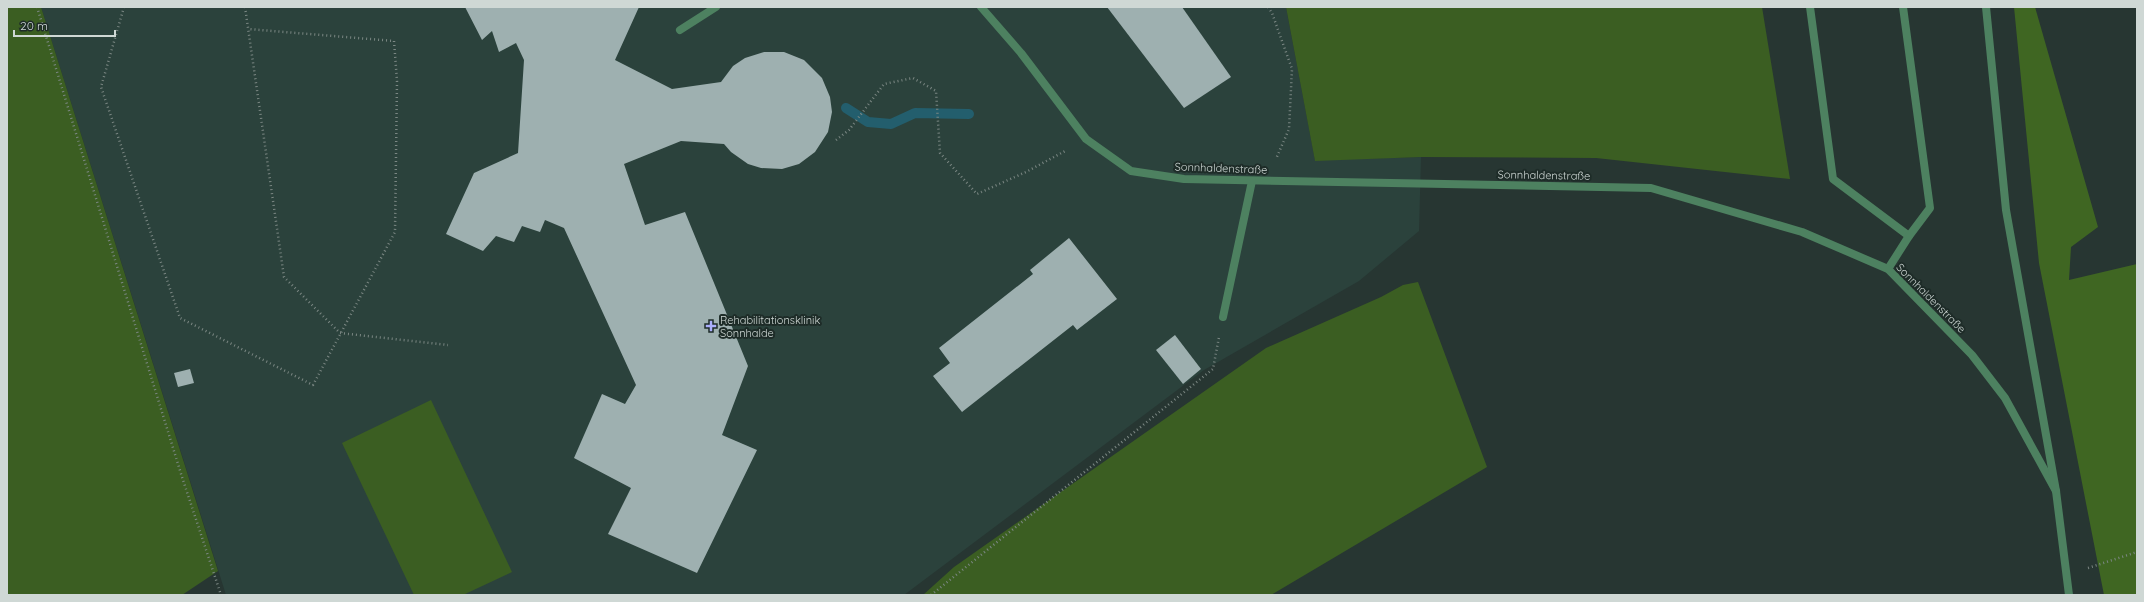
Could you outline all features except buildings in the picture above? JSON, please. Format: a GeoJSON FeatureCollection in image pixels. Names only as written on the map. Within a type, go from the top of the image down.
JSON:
{"type":"FeatureCollection","features":[{"type":"Feature","properties":{"kind":"street"},"geometry":{"type":"LineString","coordinates":[[680,30],[716,7]]}},
{"type":"Feature","properties":{"kind":"street","name":"Sonnhaldenstraße"},"geometry":{"type":"LineString","coordinates":[[981,7],[1021,53],[1086,139],[1131,171],[1184,180],[1651,188],[1802,232],[1888,270],[1972,355],[2005,398],[2056,491]]}},
{"type":"Feature","properties":{"kind":"street"},"geometry":{"type":"LineString","coordinates":[[1810,7],[1833,179],[1909,236]]}},
{"type":"Feature","properties":{"kind":"street"},"geometry":{"type":"LineString","coordinates":[[1888,270],[1909,236],[1930,208],[1903,7]]}},
{"type":"Feature","properties":{"kind":"street","name":"Sonnhaldenstraße"},"geometry":{"type":"LineString","coordinates":[[1986,7],[2006,210],[2056,491],[2069,595]]}},
{"type":"Feature","properties":{"kind":"street"},"geometry":{"type":"LineString","coordinates":[[1224,317],[1252,181]]}},
{"type":"Feature","properties":{"kind":"path"},"geometry":{"type":"LineString","coordinates":[[37,7],[180,470],[221,595]]}},
{"type":"Feature","properties":{"kind":"path"},"geometry":{"type":"LineString","coordinates":[[124,7],[100,87],[180,318],[313,385],[396,232],[397,82],[394,41],[248,29]]}},
{"type":"Feature","properties":{"kind":"path"},"geometry":{"type":"LineString","coordinates":[[245,7],[284,278],[340,333],[448,345]]}},
{"type":"Feature","properties":{"kind":"path"},"geometry":{"type":"LineString","coordinates":[[1267,181],[1289,129],[1292,69],[1272,13],[1268,7]]}},
{"type":"Feature","properties":{"kind":"path"},"geometry":{"type":"LineString","coordinates":[[836,140],[849,130],[884,84],[913,78],[936,91],[940,153],[977,194],[1026,172],[1086,139]]}},
{"type":"Feature","properties":{"kind":"path"},"geometry":{"type":"LineString","coordinates":[[931,595],[1213,369],[1224,317]]}},
{"type":"Feature","properties":{"kind":"path"},"geometry":{"type":"LineString","coordinates":[[2067,575],[2137,552]]}},
{"type":"Feature","properties":{"kind":"shaded area","name":"Rehabilitationsklinik Sonnhalde"},"geometry":{"type":"Polygon","coordinates":[[[41,7],[1286,7],[1315,160],[1421,157],[1419,231],[1359,281],[1204,370],[904,595],[226,595],[41,7]]]}},
{"type":"Feature","properties":{"kind":"green space"},"geometry":{"type":"Polygon","coordinates":[[[7,7],[41,7],[218,571],[182,595],[7,595],[7,7]]]}},
{"type":"Feature","properties":{"kind":"green space"},"geometry":{"type":"Polygon","coordinates":[[[1286,7],[1762,7],[1790,179],[1596,158],[1421,157],[1315,161],[1286,7]]]}},
{"type":"Feature","properties":{"kind":"green space"},"geometry":{"type":"Polygon","coordinates":[[[2014,7],[2035,7],[2098,227],[2071,247],[2069,280],[2137,264],[2137,595],[2104,595],[2039,263],[2014,7]]]}},
{"type":"Feature","properties":{"kind":"green space"},"geometry":{"type":"Polygon","coordinates":[[[1418,282],[1487,467],[1271,595],[923,595],[954,567],[1266,348],[1381,297],[1403,285],[1418,282]]]}},
{"type":"Feature","properties":{"kind":"green space"},"geometry":{"type":"Polygon","coordinates":[[[431,400],[512,572],[463,595],[414,595],[342,443],[431,400]]]}},
{"type":"Feature","properties":{"kind":"waterway"},"geometry":{"type":"LineString","coordinates":[[846,108],[868,122],[891,124],[915,113],[969,114]]}},
{"type":"Feature","properties":{"kind":"place","name":"Rehabilitationsklinik Sonnhalde"},"geometry":{"type":"Point","coordinates":[711,326]}}]}
